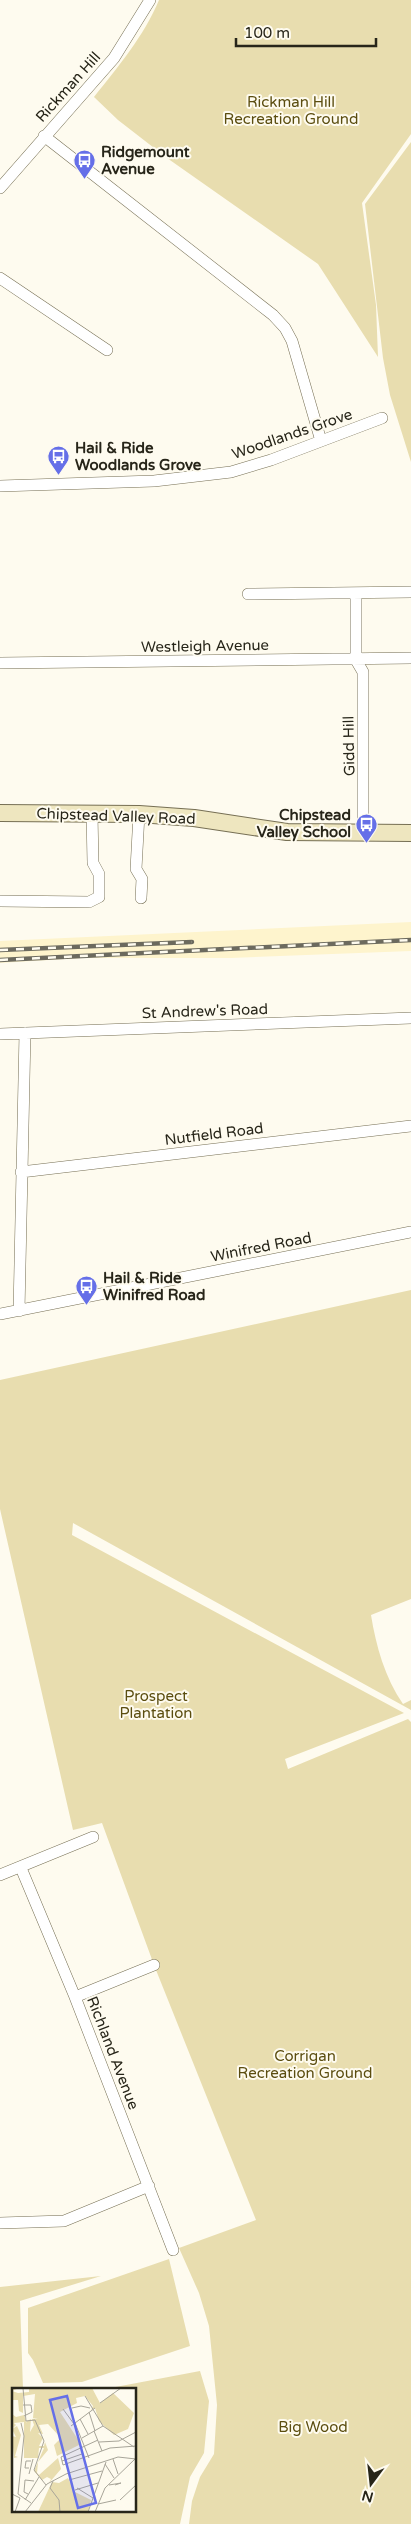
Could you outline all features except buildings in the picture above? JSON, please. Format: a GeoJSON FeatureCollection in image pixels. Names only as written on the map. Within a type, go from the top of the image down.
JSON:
{"type":"FeatureCollection","features":[{"type":"Feature","properties":{"kind":"main road","name":"Chipstead Valley Road"},"geometry":{"type":"LineString","coordinates":[[0,813],[139,814],[194,818],[268,831],[363,834],[411,833]]}},
{"type":"Feature","properties":{"kind":"street","name":"Rickman Hill"},"geometry":{"type":"LineString","coordinates":[[0,188],[114,58],[150,0]]}},
{"type":"Feature","properties":{"kind":"street"},"geometry":{"type":"LineString","coordinates":[[44,136],[273,315],[285,328],[292,340],[321,441]]}},
{"type":"Feature","properties":{"kind":"street"},"geometry":{"type":"LineString","coordinates":[[0,278],[107,350]]}},
{"type":"Feature","properties":{"kind":"street","name":"Woodlands Grove"},"geometry":{"type":"LineString","coordinates":[[0,486],[154,481],[202,477],[231,472],[271,460],[382,418]]}},
{"type":"Feature","properties":{"kind":"street"},"geometry":{"type":"LineString","coordinates":[[248,594],[411,592]]}},
{"type":"Feature","properties":{"kind":"street","name":"Gidd Hill"},"geometry":{"type":"LineString","coordinates":[[356,593],[356,660],[363,672],[363,834]]}},
{"type":"Feature","properties":{"kind":"street","name":"Westleigh Avenue"},"geometry":{"type":"LineString","coordinates":[[0,663],[411,658]]}},
{"type":"Feature","properties":{"kind":"street"},"geometry":{"type":"LineString","coordinates":[[0,901],[89,902],[98,897],[100,874],[93,864],[92,814]]}},
{"type":"Feature","properties":{"kind":"street"},"geometry":{"type":"LineString","coordinates":[[139,814],[136,868],[142,879],[141,898]]}},
{"type":"Feature","properties":{"kind":"street","name":"St Andrew's Road"},"geometry":{"type":"LineString","coordinates":[[0,1034],[411,1018]]}},
{"type":"Feature","properties":{"kind":"street"},"geometry":{"type":"LineString","coordinates":[[19,1311],[25,1033]]}},
{"type":"Feature","properties":{"kind":"street","name":"Nutfield Road"},"geometry":{"type":"LineString","coordinates":[[22,1172],[411,1126]]}},
{"type":"Feature","properties":{"kind":"street","name":"Winifred Road"},"geometry":{"type":"LineString","coordinates":[[0,1314],[411,1232]]}},
{"type":"Feature","properties":{"kind":"street"},"geometry":{"type":"LineString","coordinates":[[0,1874],[21,1868],[93,1837]]}},
{"type":"Feature","properties":{"kind":"street","name":"Richland Avenue"},"geometry":{"type":"LineString","coordinates":[[21,1868],[75,1997],[173,2250]]}},
{"type":"Feature","properties":{"kind":"street"},"geometry":{"type":"LineString","coordinates":[[75,1997],[154,1965]]}},
{"type":"Feature","properties":{"kind":"street"},"geometry":{"type":"LineString","coordinates":[[0,2223],[64,2221],[149,2186]]}},
{"type":"Feature","properties":{"kind":"shaded area"},"geometry":{"type":"Polygon","coordinates":[[[411,922],[411,951],[231,958],[82,958],[0,963],[0,941],[411,922]]]}},
{"type":"Feature","properties":{"kind":"green space","name":"Rickman Hill Recreation Ground"},"geometry":{"type":"Polygon","coordinates":[[[159,0],[411,0],[411,134],[362,203],[376,305],[378,357],[318,264],[167,158],[118,120],[94,97],[138,39],[159,0]]]}},
{"type":"Feature","properties":{"kind":"green space"},"geometry":{"type":"Polygon","coordinates":[[[411,142],[411,462],[390,395],[383,358],[365,204],[411,142]]]}},
{"type":"Feature","properties":{"kind":"green space"},"geometry":{"type":"Polygon","coordinates":[[[411,1290],[411,1599],[371,1615],[386,1673],[403,1704],[411,1700],[411,1710],[73,1523],[72,1535],[404,1713],[285,1759],[288,1769],[408,1719],[411,1722],[411,2524],[189,2524],[192,2501],[200,2477],[214,2454],[217,2405],[209,2326],[199,2293],[179,2248],[256,2220],[154,1965],[102,1823],[73,1830],[0,1509],[0,1380],[411,1290]]]}},
{"type":"Feature","properties":{"kind":"green space"},"geometry":{"type":"Polygon","coordinates":[[[169,2259],[190,2346],[82,2382],[43,2383],[28,2353],[28,2308],[169,2259]]]}},
{"type":"Feature","properties":{"kind":"green space"},"geometry":{"type":"Polygon","coordinates":[[[101,2276],[20,2301],[23,2388],[12,2388],[12,2512],[136,2512],[136,2388],[110,2388],[200,2371],[209,2401],[204,2453],[190,2477],[180,2524],[0,2524],[0,2287],[101,2276]]]}},
{"type":"Feature","properties":{"kind":"railway"},"geometry":{"type":"LineString","coordinates":[[0,960],[411,940]]}},
{"type":"Feature","properties":{"kind":"railway"},"geometry":{"type":"LineString","coordinates":[[0,950],[192,942]]}},
{"type":"Feature","properties":{"kind":"place","name":"Ridgemount Avenue"},"geometry":{"type":"Point","coordinates":[85,180]}},
{"type":"Feature","properties":{"kind":"place","name":"Hail & Ride Woodlands Grove"},"geometry":{"type":"Point","coordinates":[59,476]}},
{"type":"Feature","properties":{"kind":"place","name":"Chipstead Valley School"},"geometry":{"type":"Point","coordinates":[367,843]}},
{"type":"Feature","properties":{"kind":"place","name":"Hail & Ride Winifred Road"},"geometry":{"type":"Point","coordinates":[87,1306]}},
{"type":"Feature","properties":{"kind":"park label","name":"Prospect Plantation"},"geometry":{"type":"Point","coordinates":[156,1704]}},
{"type":"Feature","properties":{"kind":"park label","name":"Corrigan Recreation Ground"},"geometry":{"type":"Point","coordinates":[305,2064]}},
{"type":"Feature","properties":{"kind":"park label","name":"Big Wood"},"geometry":{"type":"Point","coordinates":[313,2427]}}]}
